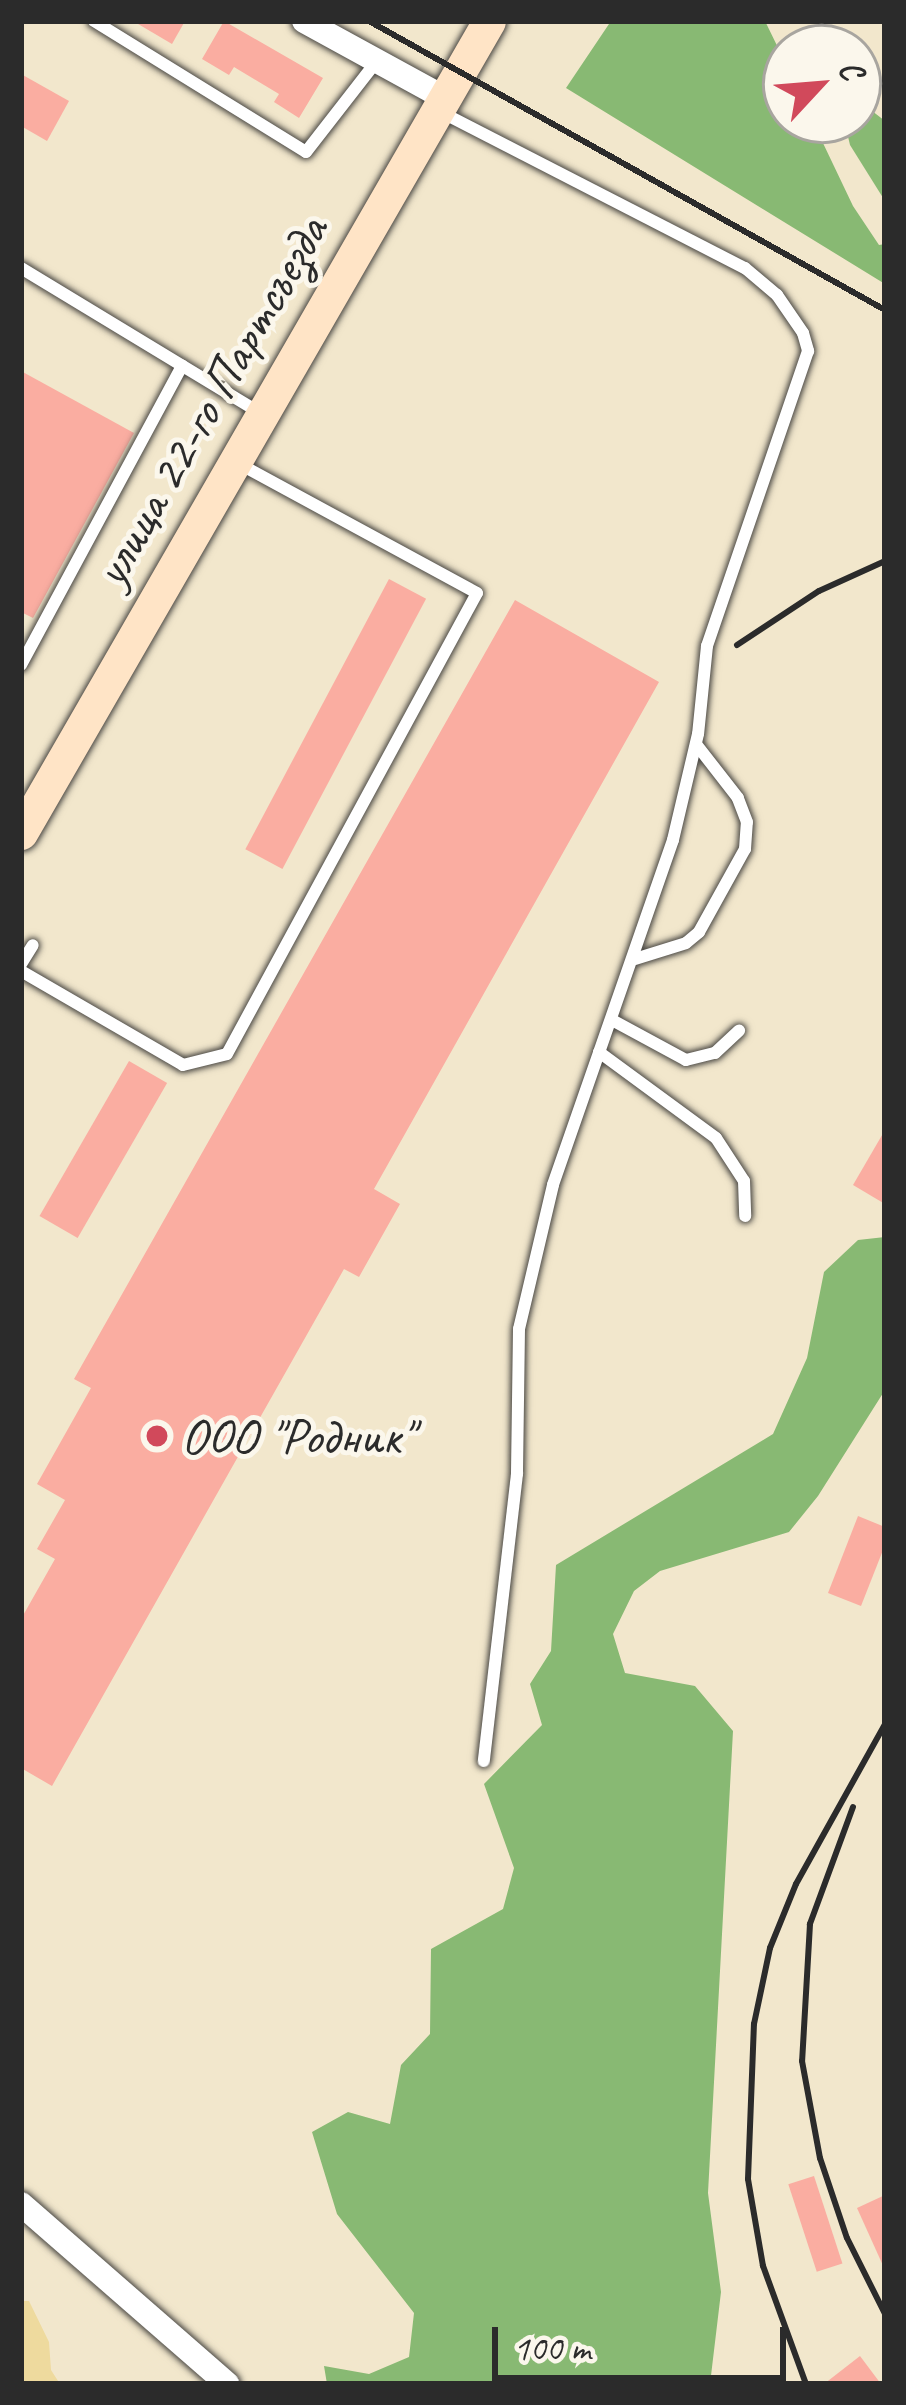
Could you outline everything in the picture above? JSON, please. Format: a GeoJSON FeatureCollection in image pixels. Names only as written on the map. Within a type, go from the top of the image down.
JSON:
{"type":"FeatureCollection","features":[{"type":"Feature","properties":{"kind":"street"},"geometry":{"type":"LineString","coordinates":[[304,21],[440,104]]}},
{"type":"Feature","properties":{"kind":"street","name":"улица 22-го Партсъезда"},"geometry":{"type":"LineString","coordinates":[[21,833],[489,21]]}},
{"type":"Feature","properties":{"kind":"street"},"geometry":{"type":"LineString","coordinates":[[21,2204],[227,2384]]}},
{"type":"Feature","properties":{"kind":"lane"},"geometry":{"type":"LineString","coordinates":[[94,21],[306,152],[376,62]]}},
{"type":"Feature","properties":{"kind":"lane"},"geometry":{"type":"LineString","coordinates":[[440,104],[745,268],[777,295],[803,333],[807,366],[707,646],[696,744],[673,840],[553,1185],[519,1329],[517,1474],[484,1761]]}},
{"type":"Feature","properties":{"kind":"lane"},"geometry":{"type":"LineString","coordinates":[[21,268],[261,413]]}},
{"type":"Feature","properties":{"kind":"lane"},"geometry":{"type":"LineString","coordinates":[[21,664],[182,366]]}},
{"type":"Feature","properties":{"kind":"lane"},"geometry":{"type":"LineString","coordinates":[[33,945],[21,968],[182,1065],[227,1054],[477,593],[234,461]]}},
{"type":"Feature","properties":{"kind":"lane"},"geometry":{"type":"LineString","coordinates":[[635,959],[686,943],[699,932],[745,849],[747,822],[738,798],[696,744]]}},
{"type":"Feature","properties":{"kind":"lane"},"geometry":{"type":"LineString","coordinates":[[612,1021],[686,1060],[715,1053],[739,1031]]}},
{"type":"Feature","properties":{"kind":"lane"},"geometry":{"type":"LineString","coordinates":[[599,1052],[725,1148],[744,1181],[745,1216]]}},
{"type":"Feature","properties":{"kind":"green space"},"geometry":{"type":"Polygon","coordinates":[[[611,21],[765,21],[762,144],[823,144],[853,206],[879,245],[885,244],[885,284],[566,88],[611,21]]]}},
{"type":"Feature","properties":{"kind":"green space"},"geometry":{"type":"Polygon","coordinates":[[[882,119],[885,121],[885,201],[850,145],[882,144],[882,119]]]}},
{"type":"Feature","properties":{"kind":"green space"},"geometry":{"type":"Polygon","coordinates":[[[885,1237],[885,1390],[818,1496],[789,1532],[660,1571],[634,1591],[613,1634],[625,1673],[695,1686],[733,1731],[708,2193],[721,2292],[710,2384],[327,2384],[324,2366],[369,2374],[409,2357],[414,2313],[337,2214],[312,2132],[348,2112],[390,2124],[401,2065],[430,2034],[431,1949],[503,1909],[514,1868],[484,1784],[542,1725],[530,1684],[551,1651],[556,1565],[773,1434],[807,1358],[824,1272],[858,1240],[885,1237]]]}},
{"type":"Feature","properties":{"kind":"sand"},"geometry":{"type":"Polygon","coordinates":[[[21,2301],[29,2301],[49,2342],[51,2370],[60,2384],[21,2384],[21,2301]]]}},
{"type":"Feature","properties":{"kind":"building"},"geometry":{"type":"Polygon","coordinates":[[[133,21],[185,21],[172,44],[133,21]]]}},
{"type":"Feature","properties":{"kind":"building"},"geometry":{"type":"Polygon","coordinates":[[[224,21],[323,78],[299,118],[274,102],[279,94],[234,67],[229,75],[202,59],[224,21]]]}},
{"type":"Feature","properties":{"kind":"building"},"geometry":{"type":"Polygon","coordinates":[[[21,74],[69,101],[47,141],[21,126],[21,74]]]}},
{"type":"Feature","properties":{"kind":"building"},"geometry":{"type":"Polygon","coordinates":[[[21,371],[134,433],[33,618],[21,612],[21,371]]]}},
{"type":"Feature","properties":{"kind":"building"},"geometry":{"type":"Polygon","coordinates":[[[389,579],[426,599],[282,869],[245,849],[389,579]]]}},
{"type":"Feature","properties":{"kind":"building"},"geometry":{"type":"Polygon","coordinates":[[[515,600],[659,682],[374,1189],[400,1204],[359,1277],[344,1269],[52,1786],[21,1768],[21,1619],[55,1559],[37,1549],[65,1500],[37,1484],[91,1388],[74,1379],[515,600]]]}},
{"type":"Feature","properties":{"kind":"building"},"geometry":{"type":"Polygon","coordinates":[[[129,1061],[167,1083],[78,1238],[39,1216],[129,1061]]]}},
{"type":"Feature","properties":{"kind":"building"},"geometry":{"type":"Polygon","coordinates":[[[885,1130],[885,1204],[853,1185],[885,1130]]]}},
{"type":"Feature","properties":{"kind":"building"},"geometry":{"type":"Polygon","coordinates":[[[858,1516],[885,1527],[885,1545],[861,1606],[828,1593],[858,1516]]]}},
{"type":"Feature","properties":{"kind":"building"},"geometry":{"type":"Polygon","coordinates":[[[814,2176],[842,2263],[817,2272],[788,2184],[814,2176]]]}},
{"type":"Feature","properties":{"kind":"building"},"geometry":{"type":"Polygon","coordinates":[[[885,2195],[885,2270],[857,2208],[885,2195]]]}},
{"type":"Feature","properties":{"kind":"building"},"geometry":{"type":"Polygon","coordinates":[[[860,2356],[881,2384],[824,2384],[860,2356]]]}},
{"type":"Feature","properties":{"kind":"railway"},"geometry":{"type":"LineString","coordinates":[[369,21],[885,310]]}},
{"type":"Feature","properties":{"kind":"railway"},"geometry":{"type":"LineString","coordinates":[[737,645],[819,591],[885,561]]}},
{"type":"Feature","properties":{"kind":"railway"},"geometry":{"type":"LineString","coordinates":[[806,2384],[763,2266],[748,2179],[754,2024],[770,1948],[796,1884],[885,1724]]}},
{"type":"Feature","properties":{"kind":"railway"},"geometry":{"type":"LineString","coordinates":[[853,1807],[810,1924],[802,2061],[820,2158],[847,2238],[885,2314]]}},
{"type":"Feature","properties":{"kind":"place","name":"ООО \"Родник\""},"geometry":{"type":"Point","coordinates":[157,1436]}}]}
